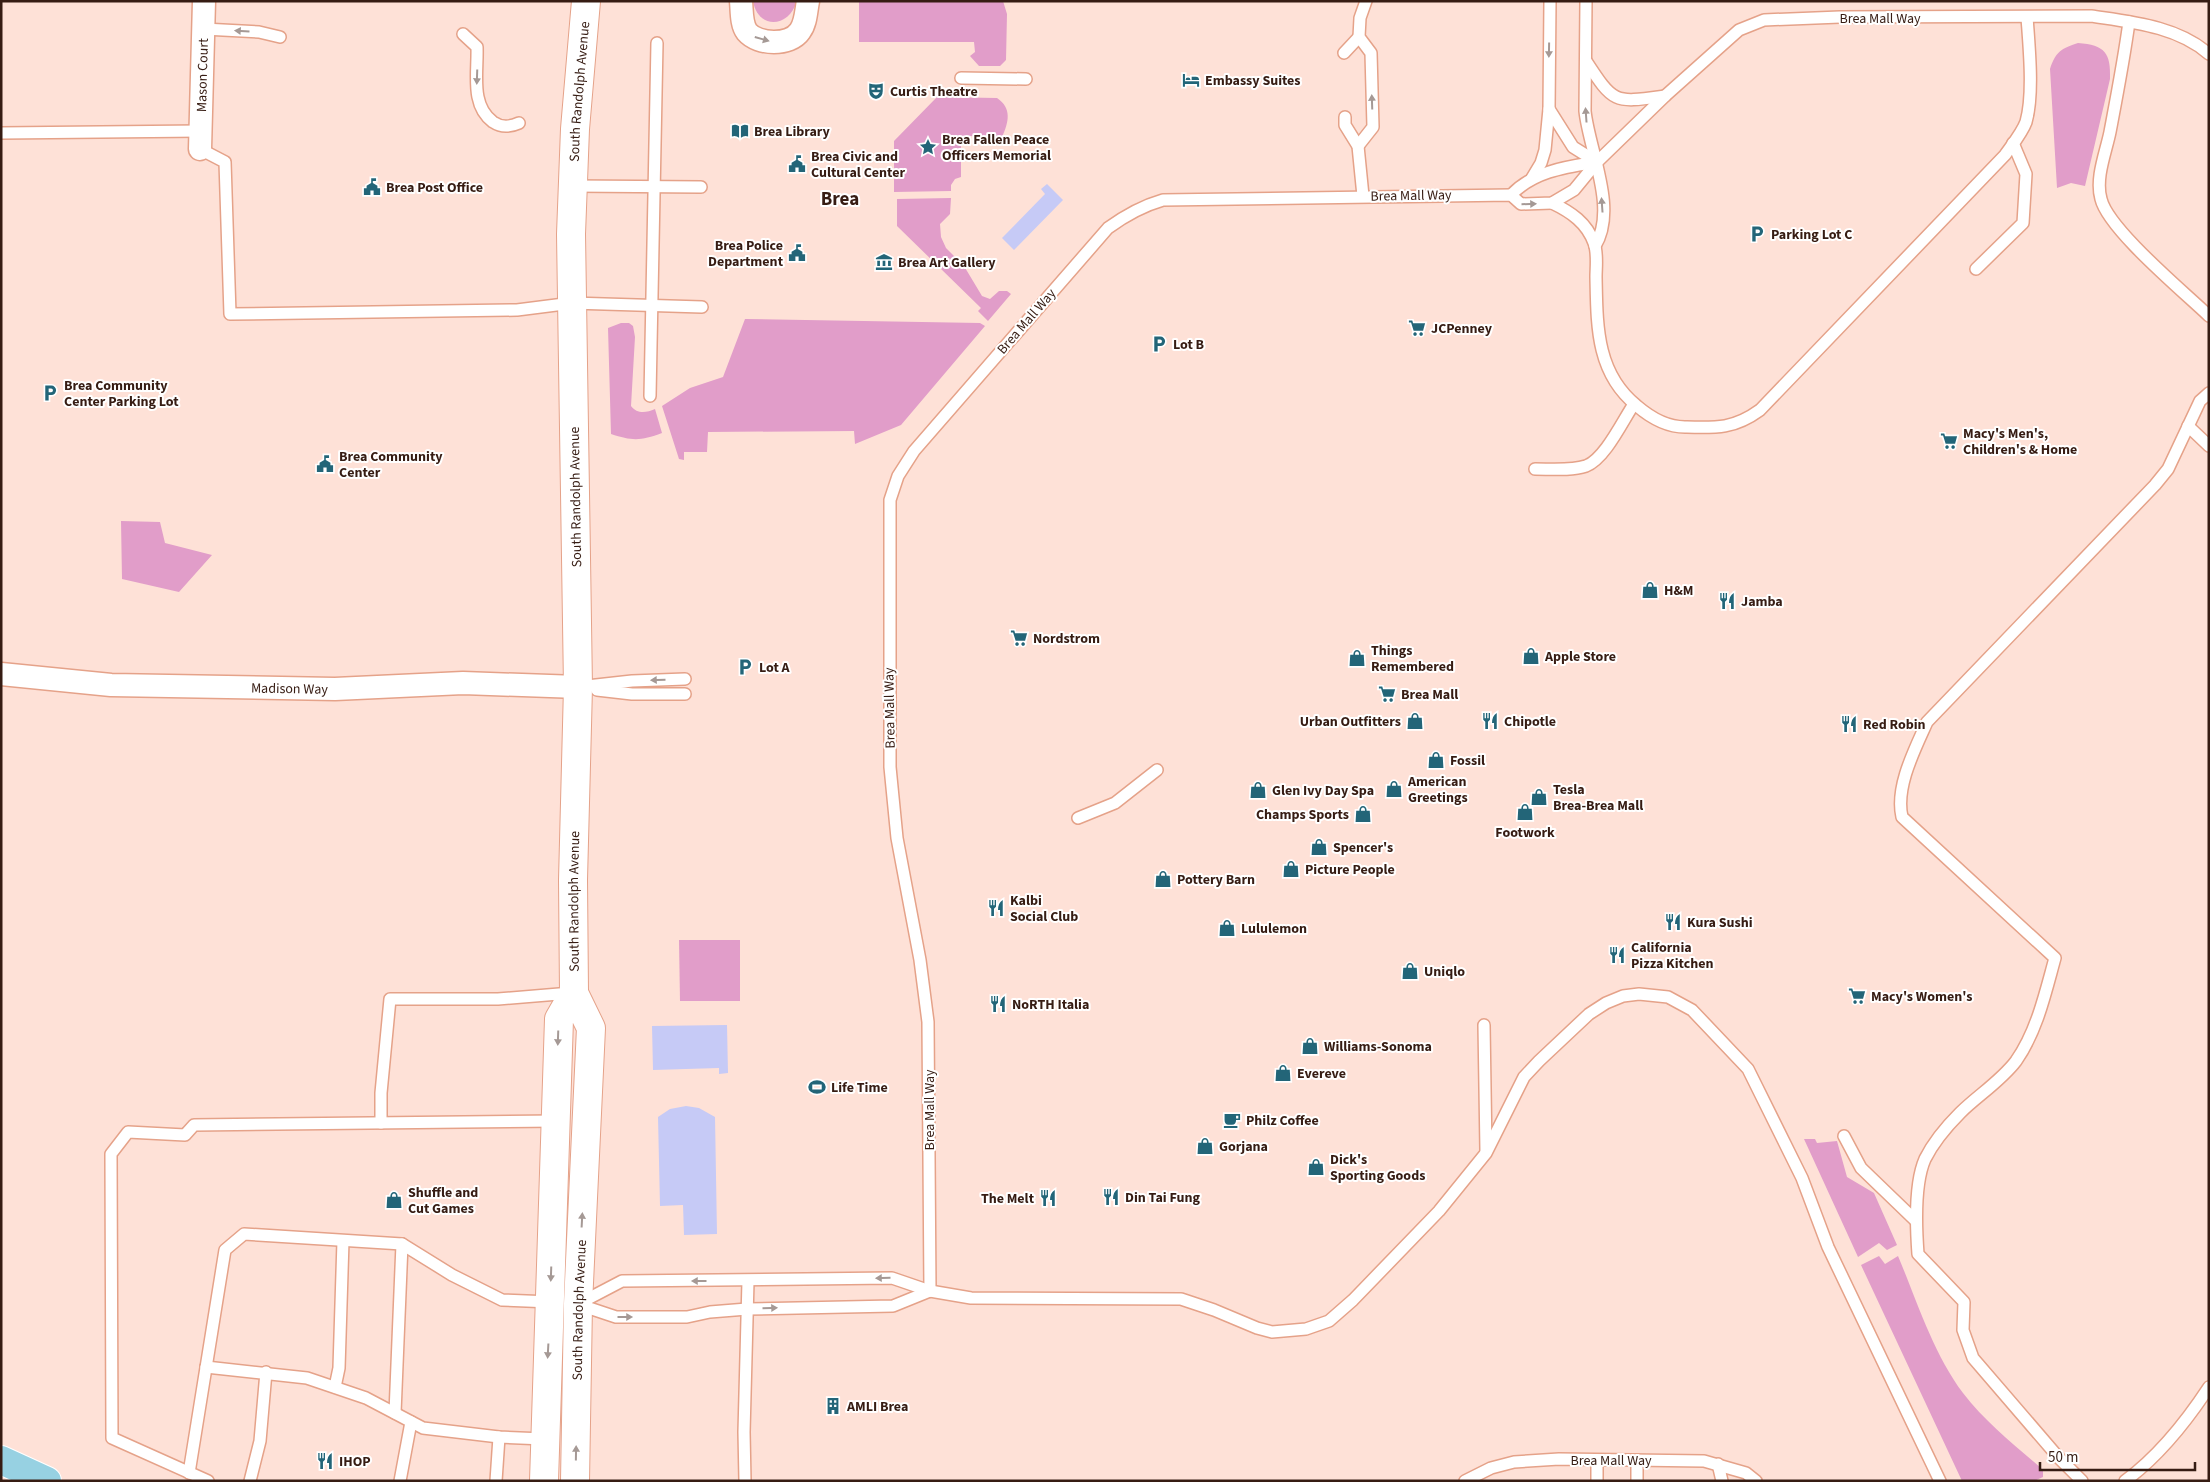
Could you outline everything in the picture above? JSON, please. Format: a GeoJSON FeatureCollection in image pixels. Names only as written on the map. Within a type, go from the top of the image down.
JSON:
{"type":"FeatureCollection","features":[{"type":"Feature","properties":{"kind":"main road"},"geometry":{"type":"LineString","coordinates":[[1,1460],[46,1481]]}},
{"type":"Feature","properties":{"kind":"street","name":"Mason Court"},"geometry":{"type":"LineString","coordinates":[[200,140],[204,1]]}},
{"type":"Feature","properties":{"kind":"street","name":"South Randolph Avenue"},"geometry":{"type":"LineString","coordinates":[[544,1481],[544,1439],[564,1303],[591,1028],[574,993],[573,880],[578,687],[572,186],[586,1]]}},
{"type":"Feature","properties":{"kind":"street"},"geometry":{"type":"LineString","coordinates":[[741,1],[743,22],[747,32],[766,42],[780,41],[797,35],[804,20],[808,1]]}},
{"type":"Feature","properties":{"kind":"street","name":"Madison Way"},"geometry":{"type":"LineString","coordinates":[[1,674],[130,686],[335,689],[464,683],[578,687]]}},
{"type":"Feature","properties":{"kind":"street","name":"South Randolph Avenue"},"geometry":{"type":"LineString","coordinates":[[574,993],[559,1019],[556,1121],[564,1303],[575,1481]]}},
{"type":"Feature","properties":{"kind":"lane"},"geometry":{"type":"LineString","coordinates":[[1358,146],[1373,127],[1371,53],[1359,37],[1360,18],[1366,1]]}},
{"type":"Feature","properties":{"kind":"lane"},"geometry":{"type":"LineString","coordinates":[[1532,178],[1541,163],[1545,150],[1549,109],[1550,1]]}},
{"type":"Feature","properties":{"kind":"lane"},"geometry":{"type":"LineString","coordinates":[[1586,1],[1587,129],[1597,162],[1603,221],[1600,238],[1596,246],[1596,298],[1600,349],[1618,385],[1634,404],[1652,418],[1681,427],[1724,427],[1745,421],[1760,410],[2005,154],[2026,122],[2030,84],[2027,17]]}},
{"type":"Feature","properties":{"kind":"lane","name":"Brea Mall Way"},"geometry":{"type":"LineString","coordinates":[[930,1291],[928,1022],[920,960],[897,838],[890,767],[889,510],[893,488],[903,466],[914,451],[1108,228],[1125,215],[1143,205],[1163,200],[1511,195],[1520,204],[1552,203],[1574,190],[1597,162],[1665,96],[1738,30],[1764,20],[1840,17],[2091,16],[2171,32],[2190,40],[2209,54]]}},
{"type":"Feature","properties":{"kind":"lane"},"geometry":{"type":"LineString","coordinates":[[2128,22],[2122,70],[2100,176],[2100,199],[2109,218],[2209,316]]}},
{"type":"Feature","properties":{"kind":"lane"},"geometry":{"type":"LineString","coordinates":[[204,28],[259,32],[280,38]]}},
{"type":"Feature","properties":{"kind":"lane"},"geometry":{"type":"LineString","coordinates":[[463,34],[477,48],[479,104],[488,117],[498,125],[511,127],[519,123]]}},
{"type":"Feature","properties":{"kind":"lane"},"geometry":{"type":"LineString","coordinates":[[1344,53],[1359,37]]}},
{"type":"Feature","properties":{"kind":"lane"},"geometry":{"type":"LineString","coordinates":[[650,396],[657,43]]}},
{"type":"Feature","properties":{"kind":"lane"},"geometry":{"type":"LineString","coordinates":[[1586,61],[1605,91],[1616,98],[1630,101],[1665,96]]}},
{"type":"Feature","properties":{"kind":"lane"},"geometry":{"type":"LineString","coordinates":[[960,78],[1026,79]]}},
{"type":"Feature","properties":{"kind":"lane"},"geometry":{"type":"LineString","coordinates":[[1549,109],[1573,147],[1597,162]]}},
{"type":"Feature","properties":{"kind":"lane"},"geometry":{"type":"LineString","coordinates":[[1345,118],[1345,125],[1358,146],[1363,196]]}},
{"type":"Feature","properties":{"kind":"lane"},"geometry":{"type":"LineString","coordinates":[[1,132],[200,140],[225,162],[230,314],[517,310],[572,303],[702,307]]}},
{"type":"Feature","properties":{"kind":"lane"},"geometry":{"type":"LineString","coordinates":[[1976,269],[2023,223],[2026,174],[2013,143]]}},
{"type":"Feature","properties":{"kind":"lane"},"geometry":{"type":"LineString","coordinates":[[1511,195],[1523,183],[1532,178],[1563,168],[1597,162]]}},
{"type":"Feature","properties":{"kind":"lane"},"geometry":{"type":"LineString","coordinates":[[572,186],[701,187]]}},
{"type":"Feature","properties":{"kind":"lane"},"geometry":{"type":"LineString","coordinates":[[1552,203],[1576,217],[1587,229],[1596,246]]}},
{"type":"Feature","properties":{"kind":"lane"},"geometry":{"type":"LineString","coordinates":[[2082,1481],[2059,1458],[1972,1358],[1963,1330],[1964,1302],[1918,1254],[1916,1221],[1925,1160],[1938,1139],[1960,1114],[2014,1064],[2028,1044],[2055,958],[1902,817],[1899,804],[1900,793],[1915,749],[1927,722],[1941,705],[2025,621],[2155,485],[2168,469],[2200,401],[2209,393]]}},
{"type":"Feature","properties":{"kind":"lane"},"geometry":{"type":"LineString","coordinates":[[1535,469],[1586,466],[1594,462],[1601,455],[1634,404]]}},
{"type":"Feature","properties":{"kind":"lane"},"geometry":{"type":"LineString","coordinates":[[2188,426],[2209,446]]}},
{"type":"Feature","properties":{"kind":"lane"},"geometry":{"type":"LineString","coordinates":[[578,687],[632,681],[685,679]]}},
{"type":"Feature","properties":{"kind":"lane"},"geometry":{"type":"LineString","coordinates":[[578,687],[632,694],[685,694]]}},
{"type":"Feature","properties":{"kind":"lane"},"geometry":{"type":"LineString","coordinates":[[1078,818],[1115,803],[1157,770]]}},
{"type":"Feature","properties":{"kind":"lane"},"geometry":{"type":"LineString","coordinates":[[381,1123],[381,1093],[390,999],[498,999],[574,993]]}},
{"type":"Feature","properties":{"kind":"lane"},"geometry":{"type":"LineString","coordinates":[[564,1303],[622,1281],[892,1278],[930,1291],[971,1298],[1181,1299],[1197,1303],[1257,1328],[1272,1332],[1306,1330],[1329,1321],[1353,1300],[1439,1211],[1486,1153],[1524,1076],[1589,1014],[1623,996],[1639,994],[1668,997],[1692,1010],[1748,1069],[1802,1178],[1828,1247],[1940,1481]]}},
{"type":"Feature","properties":{"kind":"lane"},"geometry":{"type":"LineString","coordinates":[[1484,1025],[1486,1153]]}},
{"type":"Feature","properties":{"kind":"lane"},"geometry":{"type":"LineString","coordinates":[[208,1481],[112,1438],[111,1154],[128,1132],[184,1135],[194,1125],[556,1121]]}},
{"type":"Feature","properties":{"kind":"lane"},"geometry":{"type":"LineString","coordinates":[[1844,1136],[1861,1168],[1916,1221]]}},
{"type":"Feature","properties":{"kind":"lane"},"geometry":{"type":"LineString","coordinates":[[189,1473],[225,1250],[244,1234],[402,1244],[452,1275],[502,1300],[564,1303],[616,1317],[687,1317],[710,1312],[747,1309],[893,1306],[930,1291]]}},
{"type":"Feature","properties":{"kind":"lane"},"geometry":{"type":"LineString","coordinates":[[335,1387],[339,1368],[343,1241]]}},
{"type":"Feature","properties":{"kind":"lane"},"geometry":{"type":"LineString","coordinates":[[395,1413],[402,1244]]}},
{"type":"Feature","properties":{"kind":"lane"},"geometry":{"type":"LineString","coordinates":[[745,1481],[744,1426],[748,1281]]}},
{"type":"Feature","properties":{"kind":"lane"},"geometry":{"type":"LineString","coordinates":[[206,1366],[307,1378],[366,1398],[423,1428],[499,1437],[544,1439]]}},
{"type":"Feature","properties":{"kind":"lane"},"geometry":{"type":"LineString","coordinates":[[250,1481],[260,1441],[266,1372]]}},
{"type":"Feature","properties":{"kind":"lane"},"geometry":{"type":"LineString","coordinates":[[2125,1481],[2139,1471],[2169,1441],[2209,1387]]}},
{"type":"Feature","properties":{"kind":"lane"},"geometry":{"type":"LineString","coordinates":[[400,1481],[411,1422]]}},
{"type":"Feature","properties":{"kind":"lane"},"geometry":{"type":"LineString","coordinates":[[496,1481],[499,1437]]}},
{"type":"Feature","properties":{"kind":"lane","name":"Brea Mall Way"},"geometry":{"type":"LineString","coordinates":[[1466,1481],[1491,1468],[1514,1462],[1540,1459],[1704,1461],[1746,1473],[1756,1481]]}},
{"type":"Feature","properties":{"kind":"lane"},"geometry":{"type":"LineString","coordinates":[[1597,1460],[1598,1481]]}},
{"type":"Feature","properties":{"kind":"lane"},"geometry":{"type":"LineString","coordinates":[[1637,1460],[1637,1481]]}},
{"type":"Feature","properties":{"kind":"lane"},"geometry":{"type":"LineString","coordinates":[[1718,1464],[1722,1481]]}},
{"type":"Feature","properties":{"kind":"shaded area"},"geometry":{"type":"Polygon","coordinates":[[[753,1],[797,1],[793,10],[787,16],[781,21],[774,22],[767,21],[761,17],[753,1]]]}},
{"type":"Feature","properties":{"kind":"shaded area"},"geometry":{"type":"Polygon","coordinates":[[[859,1],[1003,1],[1007,14],[1006,60],[1000,66],[979,66],[970,56],[975,52],[974,42],[859,42],[859,1]]]}},
{"type":"Feature","properties":{"kind":"shaded area"},"geometry":{"type":"Polygon","coordinates":[[[2078,43],[2095,46],[2104,52],[2109,63],[2110,79],[2085,186],[2071,183],[2057,188],[2050,69],[2060,51],[2078,43]]]}},
{"type":"Feature","properties":{"kind":"shaded area"},"geometry":{"type":"Polygon","coordinates":[[[937,97],[997,98],[1005,106],[1008,116],[1002,137],[970,136],[961,139],[961,177],[955,179],[951,185],[951,191],[894,192],[894,141],[937,97]]]}},
{"type":"Feature","properties":{"kind":"shaded area"},"geometry":{"type":"Polygon","coordinates":[[[951,198],[950,214],[940,224],[941,237],[946,248],[964,266],[982,296],[990,299],[999,291],[1007,291],[1011,294],[988,321],[978,311],[981,308],[897,226],[897,199],[951,198]]]}},
{"type":"Feature","properties":{"kind":"shaded area"},"geometry":{"type":"Polygon","coordinates":[[[745,319],[980,323],[985,326],[901,425],[855,444],[854,431],[708,432],[707,452],[684,452],[684,460],[679,459],[662,406],[690,388],[723,377],[745,319]]]}},
{"type":"Feature","properties":{"kind":"shaded area"},"geometry":{"type":"Polygon","coordinates":[[[621,323],[629,323],[633,326],[635,337],[631,406],[642,412],[655,409],[662,433],[648,438],[631,439],[611,434],[608,328],[621,323]]]}},
{"type":"Feature","properties":{"kind":"shaded area"},"geometry":{"type":"Polygon","coordinates":[[[121,521],[160,522],[165,543],[212,555],[179,592],[122,579],[121,521]]]}},
{"type":"Feature","properties":{"kind":"shaded area"},"geometry":{"type":"Polygon","coordinates":[[[679,940],[740,940],[740,1001],[680,1001],[679,940]]]}},
{"type":"Feature","properties":{"kind":"shaded area"},"geometry":{"type":"Polygon","coordinates":[[[1804,1139],[1815,1139],[1817,1143],[1837,1141],[1847,1177],[1874,1193],[1897,1245],[1887,1250],[1879,1243],[1858,1257],[1804,1139]]]}},
{"type":"Feature","properties":{"kind":"shaded area"},"geometry":{"type":"Polygon","coordinates":[[[1879,1256],[1885,1264],[1898,1256],[1934,1344],[1952,1377],[1981,1414],[2043,1470],[2043,1477],[2034,1481],[1962,1481],[1861,1265],[1879,1256]]]}},
{"type":"Feature","properties":{"kind":"water"},"geometry":{"type":"Polygon","coordinates":[[[1047,184],[1063,200],[1014,250],[1002,238],[1045,194],[1041,189],[1047,184]]]}},
{"type":"Feature","properties":{"kind":"water"},"geometry":{"type":"Polygon","coordinates":[[[727,1025],[728,1073],[719,1074],[719,1068],[653,1070],[652,1026],[727,1025]]]}},
{"type":"Feature","properties":{"kind":"water"},"geometry":{"type":"Polygon","coordinates":[[[686,1106],[699,1108],[715,1117],[717,1234],[684,1235],[683,1205],[660,1206],[658,1117],[670,1109],[686,1106]]]}},
{"type":"Feature","properties":{"kind":"place","name":"Embassy Suites"},"geometry":{"type":"Point","coordinates":[1191,80]}},
{"type":"Feature","properties":{"kind":"place","name":"Curtis Theatre"},"geometry":{"type":"Point","coordinates":[876,91]}},
{"type":"Feature","properties":{"kind":"place","name":"Brea Library"},"geometry":{"type":"Point","coordinates":[740,131]}},
{"type":"Feature","properties":{"kind":"place","name":"Brea Fallen Peace Officers Memorial"},"geometry":{"type":"Point","coordinates":[928,147]}},
{"type":"Feature","properties":{"kind":"place","name":"Brea Civic and Cultural Center"},"geometry":{"type":"Point","coordinates":[797,164]}},
{"type":"Feature","properties":{"kind":"place","name":"Brea Post Office"},"geometry":{"type":"Point","coordinates":[372,187]}},
{"type":"Feature","properties":{"kind":"place","name":"Parking Lot C"},"geometry":{"type":"Point","coordinates":[1757,234]}},
{"type":"Feature","properties":{"kind":"place","name":"Brea Police Department"},"geometry":{"type":"Point","coordinates":[797,253]}},
{"type":"Feature","properties":{"kind":"place","name":"Brea Art Gallery"},"geometry":{"type":"Point","coordinates":[884,262]}},
{"type":"Feature","properties":{"kind":"place","name":"JCPenney"},"geometry":{"type":"Point","coordinates":[1417,328]}},
{"type":"Feature","properties":{"kind":"place","name":"Lot B"},"geometry":{"type":"Point","coordinates":[1159,344]}},
{"type":"Feature","properties":{"kind":"place","name":"Brea Community Center Parking Lot"},"geometry":{"type":"Point","coordinates":[50,393]}},
{"type":"Feature","properties":{"kind":"place","name":"Macy's Men's, Children's & Home"},"geometry":{"type":"Point","coordinates":[1949,441]}},
{"type":"Feature","properties":{"kind":"place","name":"Brea Community Center"},"geometry":{"type":"Point","coordinates":[325,464]}},
{"type":"Feature","properties":{"kind":"place","name":"H&M"},"geometry":{"type":"Point","coordinates":[1650,590]}},
{"type":"Feature","properties":{"kind":"place","name":"Jamba"},"geometry":{"type":"Point","coordinates":[1727,601]}},
{"type":"Feature","properties":{"kind":"place","name":"Nordstrom"},"geometry":{"type":"Point","coordinates":[1019,638]}},
{"type":"Feature","properties":{"kind":"place","name":"Apple Store"},"geometry":{"type":"Point","coordinates":[1531,656]}},
{"type":"Feature","properties":{"kind":"place","name":"Things Remembered"},"geometry":{"type":"Point","coordinates":[1357,658]}},
{"type":"Feature","properties":{"kind":"place","name":"Lot A"},"geometry":{"type":"Point","coordinates":[745,667]}},
{"type":"Feature","properties":{"kind":"place","name":"Brea Mall"},"geometry":{"type":"Point","coordinates":[1387,694]}},
{"type":"Feature","properties":{"kind":"place","name":"Urban Outfitters"},"geometry":{"type":"Point","coordinates":[1415,721]}},
{"type":"Feature","properties":{"kind":"place","name":"Chipotle"},"geometry":{"type":"Point","coordinates":[1490,721]}},
{"type":"Feature","properties":{"kind":"place","name":"Red Robin"},"geometry":{"type":"Point","coordinates":[1849,724]}},
{"type":"Feature","properties":{"kind":"place","name":"Fossil"},"geometry":{"type":"Point","coordinates":[1436,760]}},
{"type":"Feature","properties":{"kind":"place","name":"American Greetings"},"geometry":{"type":"Point","coordinates":[1394,789]}},
{"type":"Feature","properties":{"kind":"place","name":"Glen Ivy Day Spa"},"geometry":{"type":"Point","coordinates":[1258,790]}},
{"type":"Feature","properties":{"kind":"place","name":"Tesla Brea-Brea Mall"},"geometry":{"type":"Point","coordinates":[1539,797]}},
{"type":"Feature","properties":{"kind":"place","name":"Footwork"},"geometry":{"type":"Point","coordinates":[1525,812]}},
{"type":"Feature","properties":{"kind":"place","name":"Champs Sports"},"geometry":{"type":"Point","coordinates":[1363,814]}},
{"type":"Feature","properties":{"kind":"place","name":"Spencer's"},"geometry":{"type":"Point","coordinates":[1319,847]}},
{"type":"Feature","properties":{"kind":"place","name":"Picture People"},"geometry":{"type":"Point","coordinates":[1291,869]}},
{"type":"Feature","properties":{"kind":"place","name":"Pottery Barn"},"geometry":{"type":"Point","coordinates":[1163,879]}},
{"type":"Feature","properties":{"kind":"place","name":"Kalbi Social Club"},"geometry":{"type":"Point","coordinates":[996,908]}},
{"type":"Feature","properties":{"kind":"place","name":"Kura Sushi"},"geometry":{"type":"Point","coordinates":[1673,922]}},
{"type":"Feature","properties":{"kind":"place","name":"Lululemon"},"geometry":{"type":"Point","coordinates":[1227,928]}},
{"type":"Feature","properties":{"kind":"place","name":"California Pizza Kitchen"},"geometry":{"type":"Point","coordinates":[1617,955]}},
{"type":"Feature","properties":{"kind":"place","name":"Uniqlo"},"geometry":{"type":"Point","coordinates":[1410,971]}},
{"type":"Feature","properties":{"kind":"place","name":"Macy's Women's"},"geometry":{"type":"Point","coordinates":[1857,996]}},
{"type":"Feature","properties":{"kind":"place","name":"NoRTH Italia"},"geometry":{"type":"Point","coordinates":[998,1004]}},
{"type":"Feature","properties":{"kind":"place","name":"Williams-Sonoma"},"geometry":{"type":"Point","coordinates":[1310,1046]}},
{"type":"Feature","properties":{"kind":"place","name":"Evereve"},"geometry":{"type":"Point","coordinates":[1283,1073]}},
{"type":"Feature","properties":{"kind":"place","name":"Life Time"},"geometry":{"type":"Point","coordinates":[817,1087]}},
{"type":"Feature","properties":{"kind":"place","name":"Philz Coffee"},"geometry":{"type":"Point","coordinates":[1232,1120]}},
{"type":"Feature","properties":{"kind":"place","name":"Gorjana"},"geometry":{"type":"Point","coordinates":[1205,1146]}},
{"type":"Feature","properties":{"kind":"place","name":"Dick's Sporting Goods"},"geometry":{"type":"Point","coordinates":[1316,1167]}},
{"type":"Feature","properties":{"kind":"place","name":"Din Tai Fung"},"geometry":{"type":"Point","coordinates":[1111,1197]}},
{"type":"Feature","properties":{"kind":"place","name":"The Melt"},"geometry":{"type":"Point","coordinates":[1048,1198]}},
{"type":"Feature","properties":{"kind":"place","name":"Shuffle and Cut Games"},"geometry":{"type":"Point","coordinates":[394,1200]}},
{"type":"Feature","properties":{"kind":"place","name":"AMLI Brea"},"geometry":{"type":"Point","coordinates":[833,1406]}},
{"type":"Feature","properties":{"kind":"place","name":"IHOP"},"geometry":{"type":"Point","coordinates":[325,1461]}},
{"type":"Feature","properties":{"kind":"district","name":"Brea"},"geometry":{"type":"Point","coordinates":[840,198]}}]}
